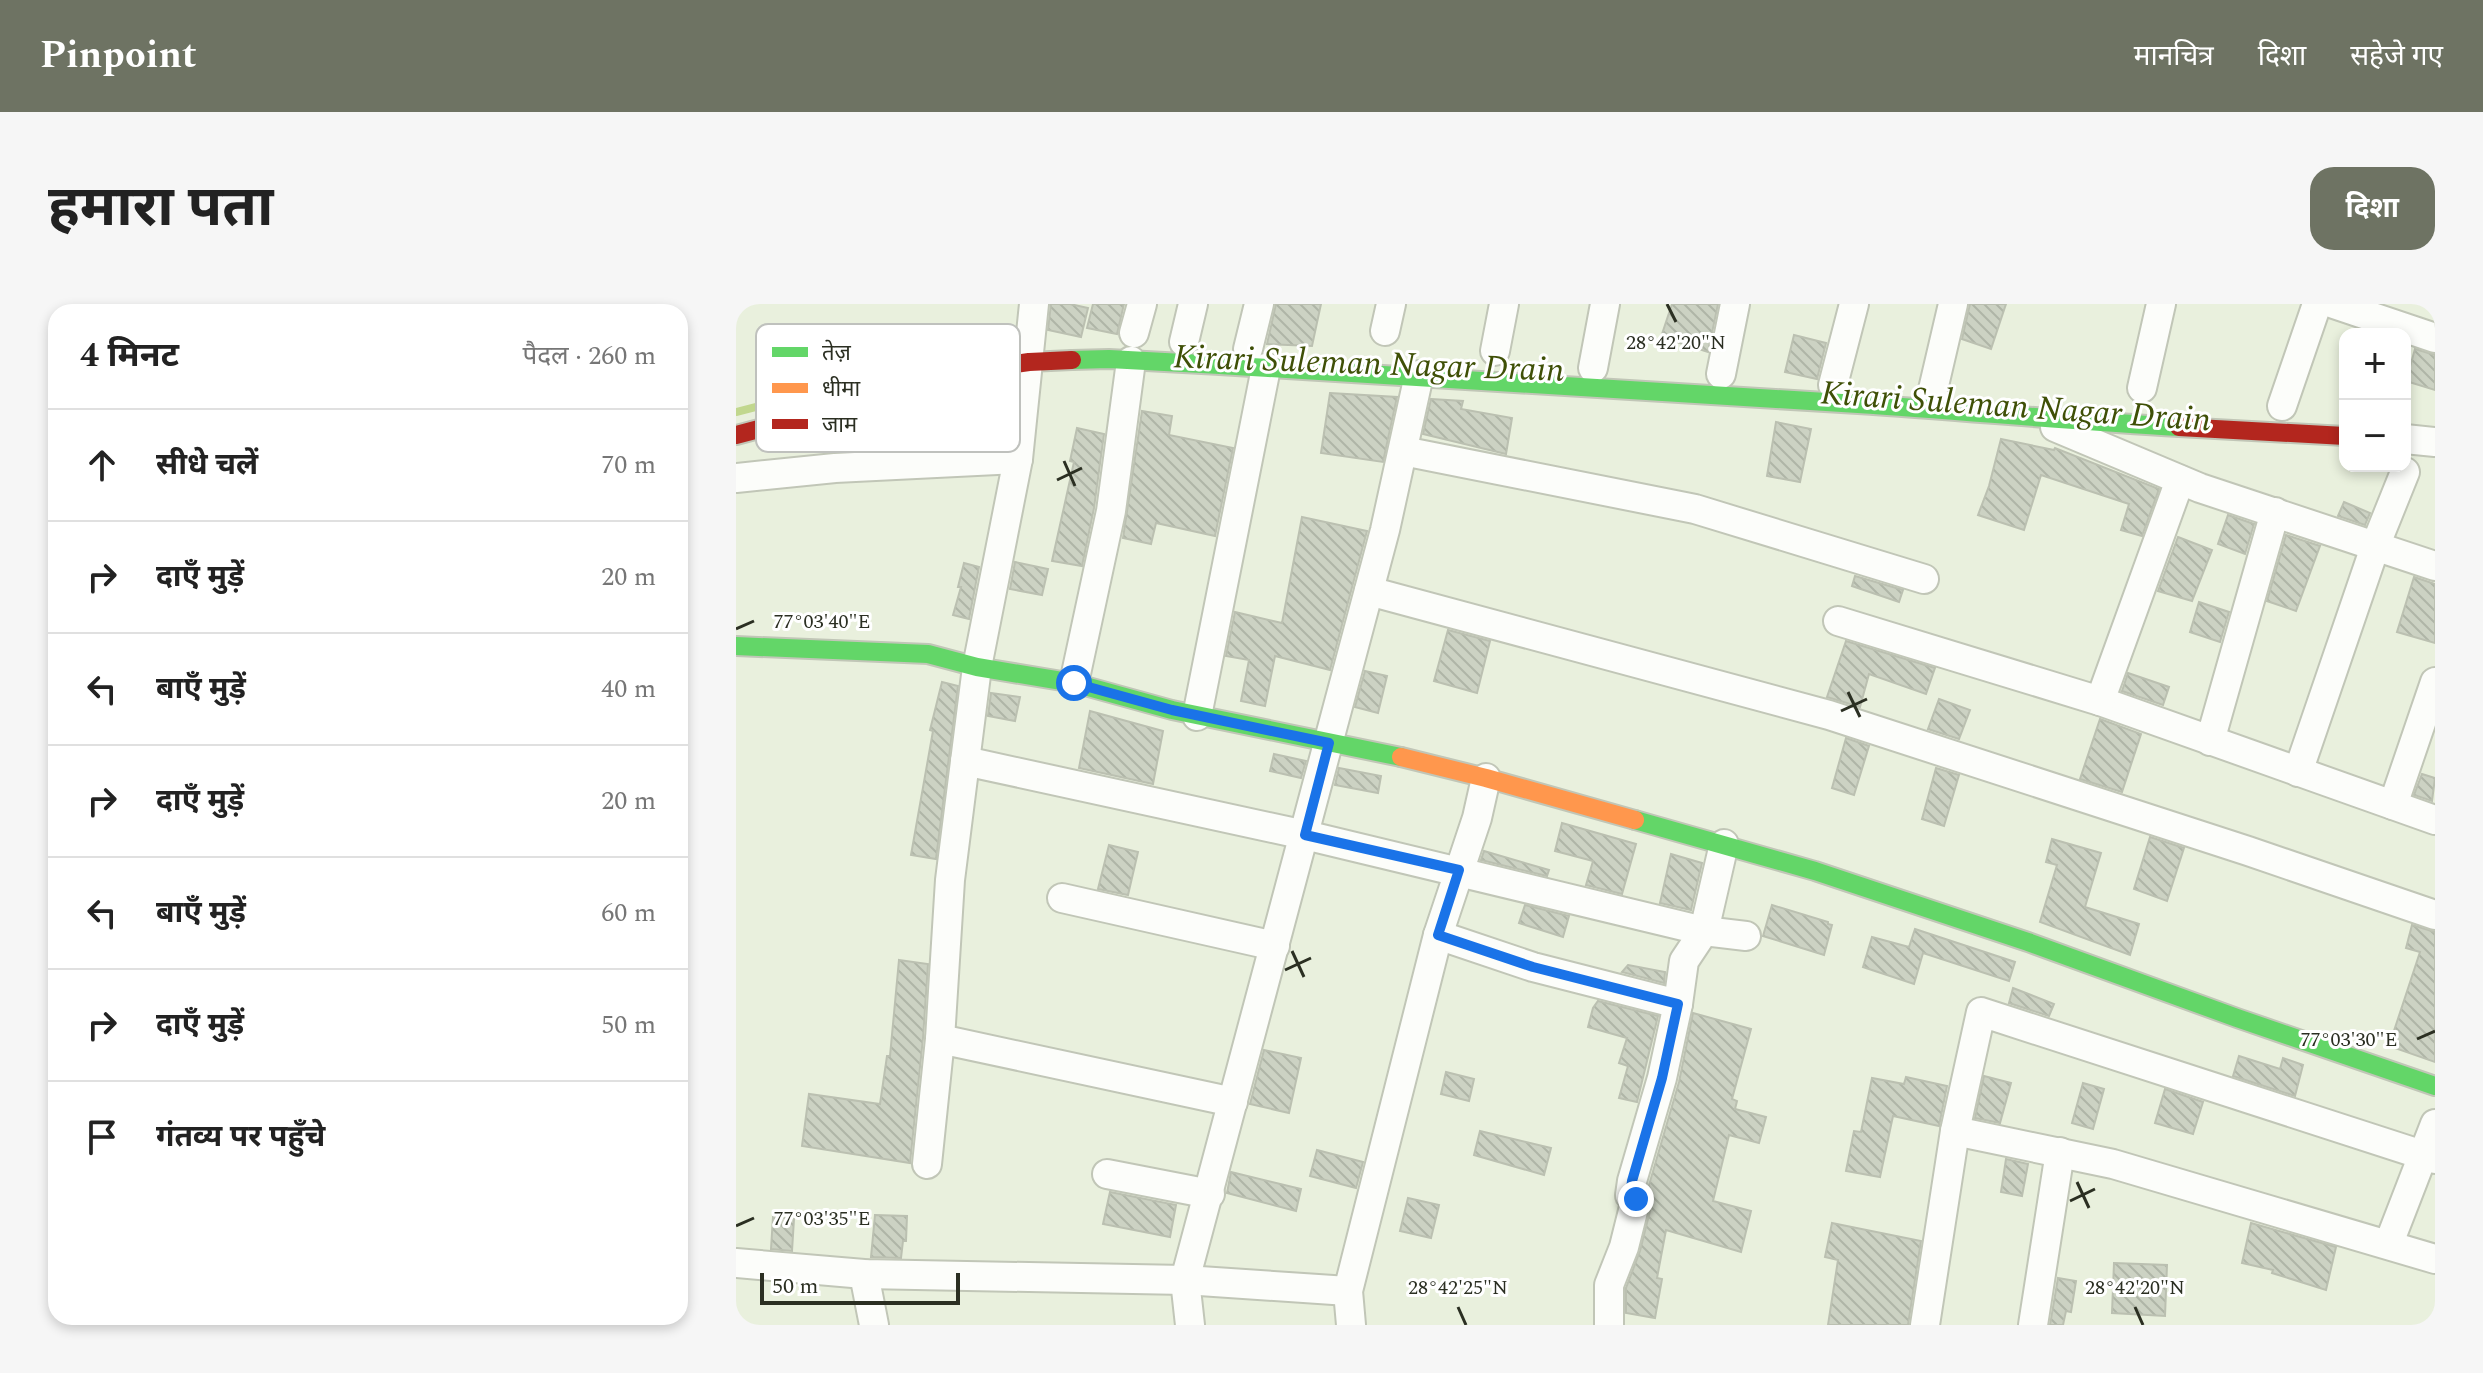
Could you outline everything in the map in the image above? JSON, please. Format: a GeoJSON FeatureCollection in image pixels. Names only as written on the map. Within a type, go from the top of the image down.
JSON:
{"type":"FeatureCollection","features":[{"type":"Feature","properties":{"kind":"street"},"geometry":{"type":"LineString","coordinates":[[1134,333],[1142,304]]}},
{"type":"Feature","properties":{"kind":"street"},"geometry":{"type":"LineString","coordinates":[[1184,342],[1193,304]]}},
{"type":"Feature","properties":{"kind":"street"},"geometry":{"type":"LineString","coordinates":[[1197,716],[1257,359],[1259,304]]}},
{"type":"Feature","properties":{"kind":"street"},"geometry":{"type":"LineString","coordinates":[[1495,351],[1504,304]]}},
{"type":"Feature","properties":{"kind":"street"},"geometry":{"type":"LineString","coordinates":[[1593,368],[1605,304]]}},
{"type":"Feature","properties":{"kind":"street"},"geometry":{"type":"LineString","coordinates":[[1721,374],[1735,304]]}},
{"type":"Feature","properties":{"kind":"street"},"geometry":{"type":"LineString","coordinates":[[1833,385],[1854,304]]}},
{"type":"Feature","properties":{"kind":"street"},"geometry":{"type":"LineString","coordinates":[[1932,394],[1953,304]]}},
{"type":"Feature","properties":{"kind":"street"},"geometry":{"type":"LineString","coordinates":[[2142,388],[2161,304]]}},
{"type":"Feature","properties":{"kind":"street"},"geometry":{"type":"LineString","coordinates":[[2282,406],[2317,304]]}},
{"type":"Feature","properties":{"kind":"street"},"geometry":{"type":"LineString","coordinates":[[2334,304],[2435,338]]}},
{"type":"Feature","properties":{"kind":"street"},"geometry":{"type":"LineString","coordinates":[[1020,440],[1031,338],[1109,359],[1131,361],[1257,359],[1419,375],[2035,419],[2339,436]]}},
{"type":"Feature","properties":{"kind":"street"},"geometry":{"type":"LineString","coordinates":[[1074,683],[1111,511],[1131,361]]}},
{"type":"Feature","properties":{"kind":"street"},"geometry":{"type":"LineString","coordinates":[[1190,1325],[1185,1280],[1369,591],[1419,375]]}},
{"type":"Feature","properties":{"kind":"street"},"geometry":{"type":"LineString","coordinates":[[2035,419],[2180,480],[2435,566]]}},
{"type":"Feature","properties":{"kind":"street"},"geometry":{"type":"LineString","coordinates":[[736,435],[756,430]]}},
{"type":"Feature","properties":{"kind":"street"},"geometry":{"type":"LineString","coordinates":[[2411,440],[2435,442]]}},
{"type":"Feature","properties":{"kind":"street"},"geometry":{"type":"LineString","coordinates":[[1403,451],[1695,509],[1924,579]]}},
{"type":"Feature","properties":{"kind":"street"},"geometry":{"type":"LineString","coordinates":[[927,1164],[940,1039],[950,880],[977,667],[1019,452]]}},
{"type":"Feature","properties":{"kind":"street"},"geometry":{"type":"LineString","coordinates":[[736,478],[835,468],[1018,459]]}},
{"type":"Feature","properties":{"kind":"street"},"geometry":{"type":"LineString","coordinates":[[2298,772],[2376,544],[2405,472]]}},
{"type":"Feature","properties":{"kind":"street"},"geometry":{"type":"LineString","coordinates":[[2100,701],[2180,480]]}},
{"type":"Feature","properties":{"kind":"street"},"geometry":{"type":"LineString","coordinates":[[2210,741],[2275,512]]}},
{"type":"Feature","properties":{"kind":"street"},"geometry":{"type":"LineString","coordinates":[[1369,591],[1829,715],[2435,915]]}},
{"type":"Feature","properties":{"kind":"street"},"geometry":{"type":"LineString","coordinates":[[1838,621],[2100,701],[2435,820]]}},
{"type":"Feature","properties":{"kind":"street"},"geometry":{"type":"LineString","coordinates":[[736,646],[928,654],[977,667],[1074,683],[1197,716],[1486,778],[1815,871],[2028,942],[2435,1086]]}},
{"type":"Feature","properties":{"kind":"street"},"geometry":{"type":"LineString","coordinates":[[2393,805],[2435,682]]}},
{"type":"Feature","properties":{"kind":"street"},"geometry":{"type":"LineString","coordinates":[[965,761],[1459,870],[1704,931],[1746,936]]}},
{"type":"Feature","properties":{"kind":"street"},"geometry":{"type":"LineString","coordinates":[[1351,1325],[1348,1291],[1438,935],[1477,818],[1486,778]]}},
{"type":"Feature","properties":{"kind":"street"},"geometry":{"type":"LineString","coordinates":[[1609,1325],[1609,1285],[1624,1247],[1636,1199],[1630,1195],[1632,1181],[1662,1078],[1684,961],[1704,931],[1724,844]]}},
{"type":"Feature","properties":{"kind":"street"},"geometry":{"type":"LineString","coordinates":[[1062,898],[1275,946]]}},
{"type":"Feature","properties":{"kind":"street"},"geometry":{"type":"LineString","coordinates":[[1438,935],[1533,967],[1678,1004]]}},
{"type":"Feature","properties":{"kind":"street"},"geometry":{"type":"LineString","coordinates":[[1925,1325],[1955,1131],[1981,1012],[2429,1156]]}},
{"type":"Feature","properties":{"kind":"street"},"geometry":{"type":"LineString","coordinates":[[940,1039],[1233,1102]]}},
{"type":"Feature","properties":{"kind":"street"},"geometry":{"type":"LineString","coordinates":[[2389,1243],[2429,1156],[2435,1124]]}},
{"type":"Feature","properties":{"kind":"street"},"geometry":{"type":"LineString","coordinates":[[1955,1131],[2113,1164],[2435,1259]]}},
{"type":"Feature","properties":{"kind":"street"},"geometry":{"type":"LineString","coordinates":[[2033,1325],[2060,1152]]}},
{"type":"Feature","properties":{"kind":"street"},"geometry":{"type":"LineString","coordinates":[[1107,1174],[1210,1194]]}},
{"type":"Feature","properties":{"kind":"street"},"geometry":{"type":"LineString","coordinates":[[736,1263],[864,1274],[1185,1280],[1348,1291]]}},
{"type":"Feature","properties":{"kind":"street"},"geometry":{"type":"LineString","coordinates":[[864,1274],[874,1325]]}},
{"type":"Feature","properties":{"kind":"building"},"geometry":{"type":"Polygon","coordinates":[[[1051,304],[1088,308],[1081,337],[1048,330],[1051,304]]]}},
{"type":"Feature","properties":{"kind":"building"},"geometry":{"type":"Polygon","coordinates":[[[1093,304],[1124,304],[1117,334],[1087,328],[1093,304]]]}},
{"type":"Feature","properties":{"kind":"building"},"geometry":{"type":"Polygon","coordinates":[[[1276,304],[1321,304],[1312,346],[1267,344],[1276,304]]]}},
{"type":"Feature","properties":{"kind":"building"},"geometry":{"type":"Polygon","coordinates":[[[1672,304],[1718,304],[1708,352],[1661,337],[1672,304]]]}},
{"type":"Feature","properties":{"kind":"building"},"geometry":{"type":"Polygon","coordinates":[[[1970,304],[2006,304],[1991,349],[1962,339],[1970,304]]]}},
{"type":"Feature","properties":{"kind":"building"},"geometry":{"type":"Polygon","coordinates":[[[1794,335],[1826,343],[1817,379],[1785,372],[1794,335]]]}},
{"type":"Feature","properties":{"kind":"building"},"geometry":{"type":"Polygon","coordinates":[[[2415,349],[2435,355],[2435,390],[2411,383],[2415,349]]]}},
{"type":"Feature","properties":{"kind":"building"},"geometry":{"type":"Polygon","coordinates":[[[1330,393],[1397,397],[1383,462],[1321,453],[1330,393]]]}},
{"type":"Feature","properties":{"kind":"building"},"geometry":{"type":"Polygon","coordinates":[[[1431,399],[1463,401],[1461,409],[1512,418],[1506,454],[1423,434],[1431,399]]]}},
{"type":"Feature","properties":{"kind":"building"},"geometry":{"type":"Polygon","coordinates":[[[1142,411],[1172,416],[1169,435],[1233,448],[1215,536],[1156,523],[1151,544],[1123,538],[1142,411]]]}},
{"type":"Feature","properties":{"kind":"building"},"geometry":{"type":"Polygon","coordinates":[[[1776,422],[1811,429],[1800,482],[1767,476],[1776,422]]]}},
{"type":"Feature","properties":{"kind":"building"},"geometry":{"type":"Polygon","coordinates":[[[1077,428],[1104,434],[1082,566],[1052,561],[1074,462],[1070,461],[1077,428]]]}},
{"type":"Feature","properties":{"kind":"building"},"geometry":{"type":"Polygon","coordinates":[[[2001,439],[2055,448],[2159,489],[2142,536],[2121,530],[2129,504],[2041,475],[2024,530],[1978,515],[2001,439]]]}},
{"type":"Feature","properties":{"kind":"building"},"geometry":{"type":"Polygon","coordinates":[[[2344,502],[2370,513],[2365,525],[2338,516],[2344,502]]]}},
{"type":"Feature","properties":{"kind":"building"},"geometry":{"type":"Polygon","coordinates":[[[2228,515],[2254,524],[2245,554],[2218,544],[2228,515]]]}},
{"type":"Feature","properties":{"kind":"building"},"geometry":{"type":"Polygon","coordinates":[[[1302,517],[1367,531],[1330,670],[1275,656],[1265,706],[1241,701],[1249,660],[1226,656],[1235,612],[1282,623],[1302,517]]]}},
{"type":"Feature","properties":{"kind":"building"},"geometry":{"type":"Polygon","coordinates":[[[2286,535],[2320,546],[2296,611],[2267,601],[2286,535]]]}},
{"type":"Feature","properties":{"kind":"building"},"geometry":{"type":"Polygon","coordinates":[[[2178,537],[2212,550],[2192,601],[2158,591],[2178,537]]]}},
{"type":"Feature","properties":{"kind":"building"},"geometry":{"type":"Polygon","coordinates":[[[1015,562],[1048,569],[1042,595],[1010,589],[1015,562]]]}},
{"type":"Feature","properties":{"kind":"building"},"geometry":{"type":"Polygon","coordinates":[[[964,563],[979,567],[969,619],[953,615],[964,563]]]}},
{"type":"Feature","properties":{"kind":"building"},"geometry":{"type":"Polygon","coordinates":[[[1855,576],[1903,590],[1899,602],[1852,586],[1855,576]]]}},
{"type":"Feature","properties":{"kind":"building"},"geometry":{"type":"Polygon","coordinates":[[[2414,577],[2435,584],[2435,643],[2397,632],[2414,577]]]}},
{"type":"Feature","properties":{"kind":"building"},"geometry":{"type":"Polygon","coordinates":[[[2199,602],[2229,612],[2220,642],[2190,632],[2199,602]]]}},
{"type":"Feature","properties":{"kind":"building"},"geometry":{"type":"Polygon","coordinates":[[[1448,630],[1490,641],[1477,693],[1434,681],[1448,630]]]}},
{"type":"Feature","properties":{"kind":"building"},"geometry":{"type":"Polygon","coordinates":[[[1846,641],[1935,668],[1926,694],[1869,674],[1860,707],[1827,697],[1846,641]]]}},
{"type":"Feature","properties":{"kind":"building"},"geometry":{"type":"Polygon","coordinates":[[[1365,671],[1387,676],[1378,713],[1355,707],[1365,671]]]}},
{"type":"Feature","properties":{"kind":"building"},"geometry":{"type":"Polygon","coordinates":[[[2128,673],[2169,687],[2163,705],[2122,691],[2128,673]]]}},
{"type":"Feature","properties":{"kind":"building"},"geometry":{"type":"Polygon","coordinates":[[[942,682],[958,686],[936,859],[911,855],[933,731],[930,730],[942,682]]]}},
{"type":"Feature","properties":{"kind":"building"},"geometry":{"type":"Polygon","coordinates":[[[991,693],[1020,697],[1015,721],[988,716],[991,693]]]}},
{"type":"Feature","properties":{"kind":"building"},"geometry":{"type":"Polygon","coordinates":[[[1939,699],[1970,710],[1959,739],[1928,729],[1939,699]]]}},
{"type":"Feature","properties":{"kind":"building"},"geometry":{"type":"Polygon","coordinates":[[[1090,711],[1163,731],[1153,784],[1079,768],[1090,711]]]}},
{"type":"Feature","properties":{"kind":"building"},"geometry":{"type":"Polygon","coordinates":[[[2100,719],[2141,734],[2122,792],[2080,779],[2100,719]]]}},
{"type":"Feature","properties":{"kind":"building"},"geometry":{"type":"Polygon","coordinates":[[[1846,738],[1869,746],[1854,795],[1832,788],[1846,738]]]}},
{"type":"Feature","properties":{"kind":"building"},"geometry":{"type":"Polygon","coordinates":[[[1274,754],[1306,761],[1301,778],[1270,771],[1274,754]]]}},
{"type":"Feature","properties":{"kind":"building"},"geometry":{"type":"Polygon","coordinates":[[[1339,768],[1381,776],[1378,793],[1335,785],[1339,768]]]}},
{"type":"Feature","properties":{"kind":"building"},"geometry":{"type":"Polygon","coordinates":[[[1936,768],[1959,775],[1944,826],[1922,819],[1936,768]]]}},
{"type":"Feature","properties":{"kind":"building"},"geometry":{"type":"Polygon","coordinates":[[[2422,774],[2435,778],[2432,801],[2414,795],[2422,774]]]}},
{"type":"Feature","properties":{"kind":"building"},"geometry":{"type":"Polygon","coordinates":[[[1562,823],[1636,844],[1622,894],[1586,885],[1593,861],[1555,851],[1562,823]]]}},
{"type":"Feature","properties":{"kind":"building"},"geometry":{"type":"Polygon","coordinates":[[[2150,837],[2184,848],[2167,901],[2134,889],[2150,837]]]}},
{"type":"Feature","properties":{"kind":"building"},"geometry":{"type":"Polygon","coordinates":[[[2052,839],[2101,853],[2085,907],[2139,924],[2130,955],[2040,922],[2057,865],[2046,862],[2052,839]]]}},
{"type":"Feature","properties":{"kind":"building"},"geometry":{"type":"Polygon","coordinates":[[[1109,845],[1138,852],[1128,895],[1098,889],[1109,845]]]}},
{"type":"Feature","properties":{"kind":"building"},"geometry":{"type":"Polygon","coordinates":[[[1484,851],[1549,870],[1547,876],[1481,860],[1484,851]]]}},
{"type":"Feature","properties":{"kind":"building"},"geometry":{"type":"Polygon","coordinates":[[[1671,854],[1702,863],[1691,910],[1660,903],[1671,854]]]}},
{"type":"Feature","properties":{"kind":"building"},"geometry":{"type":"Polygon","coordinates":[[[1525,905],[1569,916],[1563,937],[1519,923],[1525,905]]]}},
{"type":"Feature","properties":{"kind":"building"},"geometry":{"type":"Polygon","coordinates":[[[1772,905],[1832,925],[1824,955],[1763,936],[1772,905]]]}},
{"type":"Feature","properties":{"kind":"building"},"geometry":{"type":"Polygon","coordinates":[[[2412,925],[2435,932],[2435,1062],[2389,1046],[2420,952],[2406,948],[2412,925]]]}},
{"type":"Feature","properties":{"kind":"building"},"geometry":{"type":"Polygon","coordinates":[[[1915,929],[2015,962],[2009,981],[1923,953],[1914,984],[1863,967],[1872,937],[1909,947],[1915,929]]]}},
{"type":"Feature","properties":{"kind":"building"},"geometry":{"type":"Polygon","coordinates":[[[899,960],[928,964],[910,1163],[802,1146],[809,1094],[880,1104],[887,1056],[890,1056],[899,960]]]}},
{"type":"Feature","properties":{"kind":"building"},"geometry":{"type":"Polygon","coordinates":[[[1628,965],[1665,972],[1664,983],[1622,972],[1628,965]]]}},
{"type":"Feature","properties":{"kind":"building"},"geometry":{"type":"Polygon","coordinates":[[[2013,988],[2054,1004],[2049,1016],[2009,1003],[2013,988]]]}},
{"type":"Feature","properties":{"kind":"building"},"geometry":{"type":"Polygon","coordinates":[[[1598,1001],[1658,1016],[1637,1102],[1619,1098],[1628,1066],[1619,1063],[1627,1038],[1588,1027],[1598,1001]]]}},
{"type":"Feature","properties":{"kind":"building"},"geometry":{"type":"Polygon","coordinates":[[[1693,1013],[1751,1029],[1732,1099],[1737,1101],[1735,1109],[1766,1117],[1759,1143],[1729,1135],[1713,1201],[1751,1211],[1741,1252],[1666,1230],[1657,1278],[1662,1279],[1655,1318],[1626,1313],[1626,1288],[1640,1251],[1652,1203],[1649,1185],[1679,1082],[1693,1013]]]}},
{"type":"Feature","properties":{"kind":"building"},"geometry":{"type":"Polygon","coordinates":[[[1264,1050],[1301,1058],[1289,1113],[1250,1104],[1264,1050]]]}},
{"type":"Feature","properties":{"kind":"building"},"geometry":{"type":"Polygon","coordinates":[[[2239,1056],[2280,1069],[2283,1058],[2303,1065],[2295,1096],[2233,1076],[2239,1056]]]}},
{"type":"Feature","properties":{"kind":"building"},"geometry":{"type":"Polygon","coordinates":[[[1446,1072],[1474,1079],[1469,1101],[1441,1094],[1446,1072]]]}},
{"type":"Feature","properties":{"kind":"building"},"geometry":{"type":"Polygon","coordinates":[[[1984,1076],[2011,1083],[2000,1123],[1975,1118],[1984,1076]]]}},
{"type":"Feature","properties":{"kind":"building"},"geometry":{"type":"Polygon","coordinates":[[[1906,1077],[1947,1086],[1939,1126],[1893,1116],[1880,1177],[1846,1171],[1854,1131],[1861,1132],[1872,1078],[1904,1084],[1906,1077]]]}},
{"type":"Feature","properties":{"kind":"building"},"geometry":{"type":"Polygon","coordinates":[[[2083,1083],[2104,1089],[2093,1129],[2072,1123],[2083,1083]]]}},
{"type":"Feature","properties":{"kind":"building"},"geometry":{"type":"Polygon","coordinates":[[[2165,1089],[2203,1102],[2193,1134],[2155,1123],[2165,1089]]]}},
{"type":"Feature","properties":{"kind":"building"},"geometry":{"type":"Polygon","coordinates":[[[1480,1131],[1551,1148],[1544,1175],[1474,1155],[1480,1131]]]}},
{"type":"Feature","properties":{"kind":"building"},"geometry":{"type":"Polygon","coordinates":[[[1317,1150],[1363,1162],[1356,1188],[1310,1176],[1317,1150]]]}},
{"type":"Feature","properties":{"kind":"building"},"geometry":{"type":"Polygon","coordinates":[[[2006,1159],[2028,1164],[2022,1196],[2001,1192],[2006,1159]]]}},
{"type":"Feature","properties":{"kind":"building"},"geometry":{"type":"Polygon","coordinates":[[[1231,1172],[1301,1189],[1296,1211],[1227,1193],[1231,1172]]]}},
{"type":"Feature","properties":{"kind":"building"},"geometry":{"type":"Polygon","coordinates":[[[1110,1192],[1176,1205],[1170,1237],[1103,1224],[1110,1192]]]}},
{"type":"Feature","properties":{"kind":"building"},"geometry":{"type":"Polygon","coordinates":[[[1408,1198],[1439,1205],[1431,1238],[1400,1231],[1408,1198]]]}},
{"type":"Feature","properties":{"kind":"building"},"geometry":{"type":"Polygon","coordinates":[[[875,1215],[907,1216],[906,1241],[903,1241],[901,1258],[871,1257],[875,1215]]]}},
{"type":"Feature","properties":{"kind":"building"},"geometry":{"type":"Polygon","coordinates":[[[773,1217],[794,1219],[792,1251],[771,1249],[773,1217]]]}},
{"type":"Feature","properties":{"kind":"building"},"geometry":{"type":"Polygon","coordinates":[[[1832,1223],[1921,1241],[1908,1325],[1828,1325],[1838,1260],[1825,1257],[1832,1223]]]}},
{"type":"Feature","properties":{"kind":"building"},"geometry":{"type":"Polygon","coordinates":[[[2251,1223],[2336,1247],[2326,1290],[2272,1273],[2273,1270],[2242,1263],[2251,1223]]]}},
{"type":"Feature","properties":{"kind":"building"},"geometry":{"type":"Polygon","coordinates":[[[2114,1263],[2167,1265],[2165,1316],[2112,1313],[2114,1263]]]}},
{"type":"Feature","properties":{"kind":"building"},"geometry":{"type":"Polygon","coordinates":[[[2058,1278],[2076,1281],[2071,1312],[2066,1311],[2063,1325],[2050,1325],[2058,1278]]]}},
{"type":"Feature","properties":{"kind":"waterway","name":"Kirari Suleman Nagar Drain"},"geometry":{"type":"LineString","coordinates":[[1020,344],[1024,343]]}},
{"type":"Feature","properties":{"kind":"waterway","name":"Kirari Suleman Nagar Drain"},"geometry":{"type":"LineString","coordinates":[[736,412],[756,407]]}},
{"type":"Feature","properties":{"kind":"traffic: fast"},"geometry":{"type":"LineString","coordinates":[[1072,360],[1109,359],[1484,380],[2179,427]]}},
{"type":"Feature","properties":{"kind":"traffic: fast"},"geometry":{"type":"LineString","coordinates":[[736,646],[928,654],[977,667],[1074,683],[1172,710],[1401,757]]}},
{"type":"Feature","properties":{"kind":"traffic: fast"},"geometry":{"type":"LineString","coordinates":[[1635,820],[1815,871],[2028,942],[2435,1086]]}},
{"type":"Feature","properties":{"kind":"traffic: slow"},"geometry":{"type":"LineString","coordinates":[[1401,757],[1635,820]]}},
{"type":"Feature","properties":{"kind":"traffic: jam"},"geometry":{"type":"LineString","coordinates":[[1020,363],[1072,360]]}},
{"type":"Feature","properties":{"kind":"traffic: jam"},"geometry":{"type":"LineString","coordinates":[[2179,427],[2339,436]]}},
{"type":"Feature","properties":{"kind":"traffic: jam"},"geometry":{"type":"LineString","coordinates":[[736,435],[756,430]]}},
{"type":"Feature","properties":{"kind":"route"},"geometry":{"type":"LineString","coordinates":[[1074,683],[1172,710],[1329,743],[1305,835],[1459,870],[1438,935],[1533,967],[1678,1004],[1662,1078],[1632,1181],[1630,1195],[1636,1199]]}}]}
